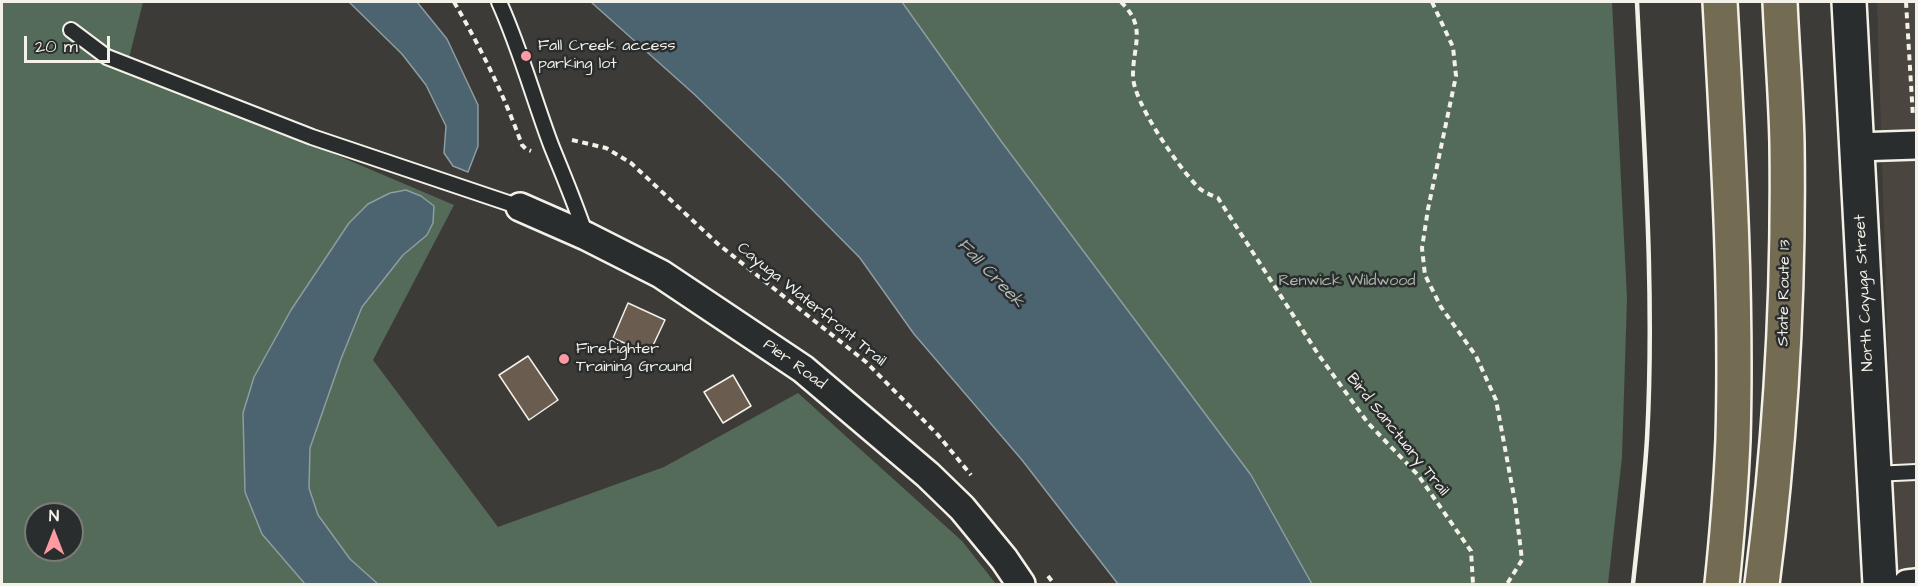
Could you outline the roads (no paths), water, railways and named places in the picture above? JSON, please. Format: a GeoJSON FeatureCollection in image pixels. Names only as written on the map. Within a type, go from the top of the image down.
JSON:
{"type":"FeatureCollection","features":[{"type":"Feature","properties":{"kind":"highway"},"geometry":{"type":"LineString","coordinates":[[1720,2],[1734,316],[1733,439],[1722,585]]}},
{"type":"Feature","properties":{"kind":"highway","name":"State Route 13"},"geometry":{"type":"LineString","coordinates":[[1762,585],[1773,494],[1785,330],[1787,143],[1780,2]]}},
{"type":"Feature","properties":{"kind":"street","name":"North Cayuga Street"},"geometry":{"type":"LineString","coordinates":[[1849,2],[1880,585]]}},
{"type":"Feature","properties":{"kind":"street"},"geometry":{"type":"LineString","coordinates":[[1857,147],[1916,145]]}},
{"type":"Feature","properties":{"kind":"street","name":"Pier Road"},"geometry":{"type":"LineString","coordinates":[[520,207],[586,236],[661,274],[803,369],[928,475],[1004,559],[1021,585]]}},
{"type":"Feature","properties":{"kind":"street"},"geometry":{"type":"LineString","coordinates":[[1907,585],[1917,583]]}},
{"type":"Feature","properties":{"kind":"lane"},"geometry":{"type":"LineString","coordinates":[[499,2],[528,76],[551,145],[575,201],[586,236]]}},
{"type":"Feature","properties":{"kind":"lane"},"geometry":{"type":"LineString","coordinates":[[72,30],[107,57],[312,137],[520,207]]}},
{"type":"Feature","properties":{"kind":"lane"},"geometry":{"type":"LineString","coordinates":[[1874,474],[1917,472]]}},
{"type":"Feature","properties":{"kind":"water"},"geometry":{"type":"Polygon","coordinates":[[[349,2],[417,2],[447,39],[478,105],[478,146],[468,172],[453,166],[444,153],[446,126],[426,85],[402,54],[349,2]]]}},
{"type":"Feature","properties":{"kind":"water","name":"Fall Creek"},"geometry":{"type":"Polygon","coordinates":[[[591,2],[902,2],[1001,141],[1251,475],[1312,584],[1118,584],[1022,460],[914,334],[860,258],[694,94],[591,2]]]}},
{"type":"Feature","properties":{"kind":"water"},"geometry":{"type":"Polygon","coordinates":[[[406,190],[421,196],[434,206],[433,223],[427,235],[403,255],[362,307],[310,448],[309,488],[318,515],[350,559],[378,584],[305,584],[262,534],[245,492],[243,413],[254,377],[291,310],[349,223],[368,204],[390,193],[406,190]]]}},
{"type":"Feature","properties":{"kind":"railway"},"geometry":{"type":"LineString","coordinates":[[1633,584],[1647,439],[1650,330],[1648,220],[1637,2]]}},
{"type":"Feature","properties":{"kind":"place","name":"Fall Creek access parking lot"},"geometry":{"type":"Point","coordinates":[526,56]}},
{"type":"Feature","properties":{"kind":"place","name":"Firefighter Training Ground"},"geometry":{"type":"Point","coordinates":[564,359]}},
{"type":"Feature","properties":{"kind":"park label","name":"Renwick Wildwood"},"geometry":{"type":"Point","coordinates":[1347,282]}}]}
